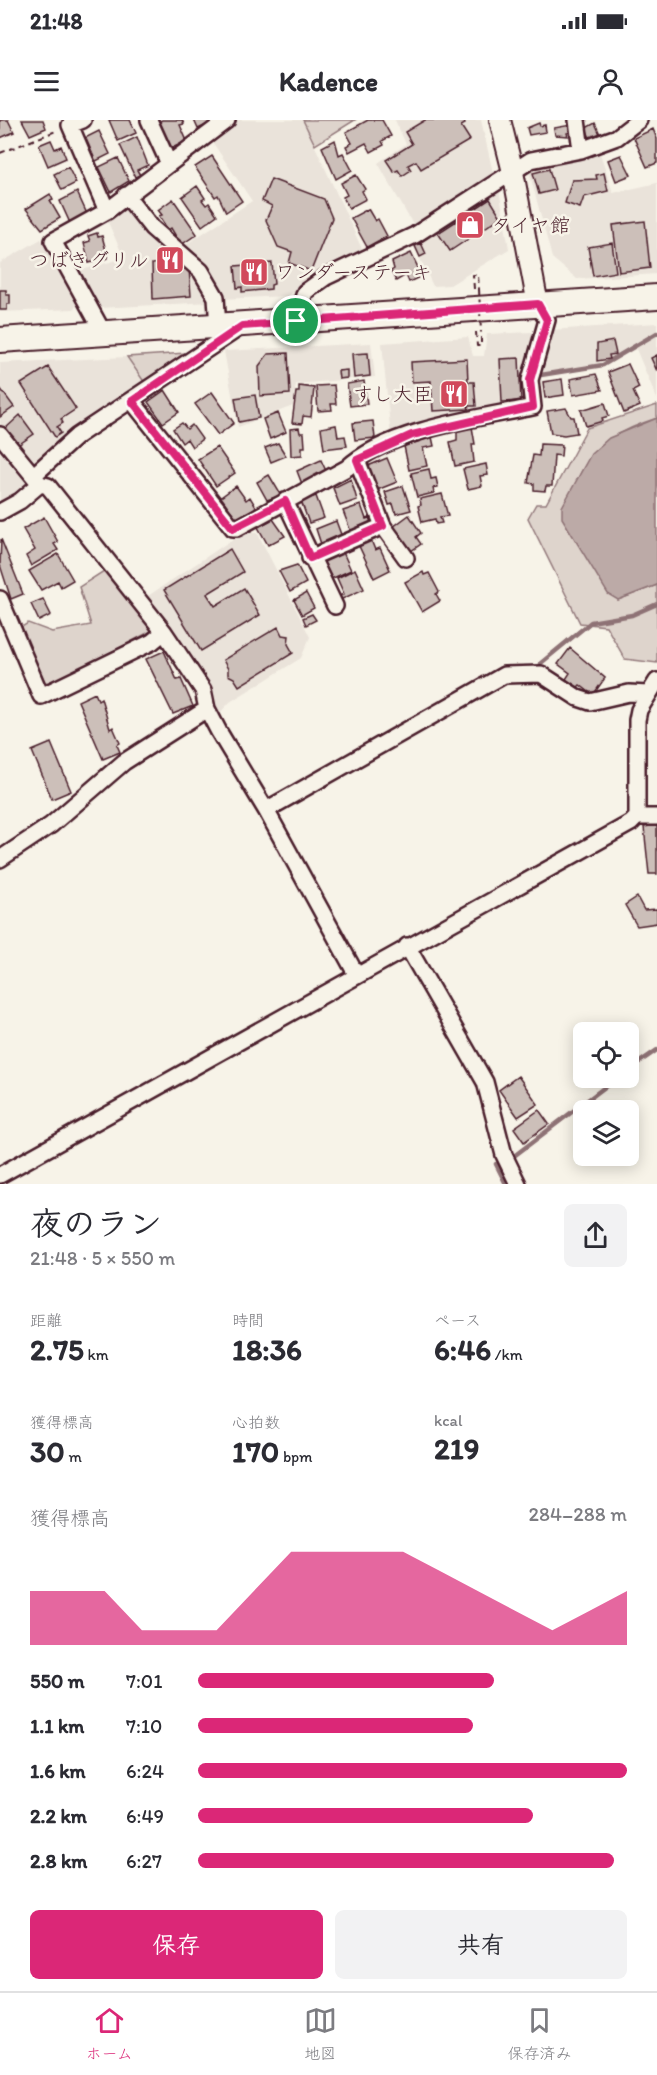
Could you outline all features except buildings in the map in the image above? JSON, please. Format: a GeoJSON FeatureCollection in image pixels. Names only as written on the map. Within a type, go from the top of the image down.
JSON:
{"type":"FeatureCollection","features":[{"type":"Feature","properties":{"kind":"main road"},"geometry":{"type":"LineString","coordinates":[[0,340],[218,328],[657,297]]}},
{"type":"Feature","properties":{"kind":"street"},"geometry":{"type":"LineString","coordinates":[[149,120],[169,164]]}},
{"type":"Feature","properties":{"kind":"street"},"geometry":{"type":"LineString","coordinates":[[104,334],[52,241],[107,211],[227,120]]}},
{"type":"Feature","properties":{"kind":"street"},"geometry":{"type":"LineString","coordinates":[[132,401],[233,528],[347,468],[357,460],[431,429],[533,407],[530,380],[547,320],[538,304],[513,172],[500,120]]}},
{"type":"Feature","properties":{"kind":"street"},"geometry":{"type":"LineString","coordinates":[[578,120],[581,150]]}},
{"type":"Feature","properties":{"kind":"street"},"geometry":{"type":"LineString","coordinates":[[296,321],[305,292],[326,277],[415,235],[531,160],[581,150],[617,137],[639,120]]}},
{"type":"Feature","properties":{"kind":"street"},"geometry":{"type":"LineString","coordinates":[[76,123],[107,211]]}},
{"type":"Feature","properties":{"kind":"street"},"geometry":{"type":"LineString","coordinates":[[126,195],[152,228],[201,271],[216,297],[218,328]]}},
{"type":"Feature","properties":{"kind":"street"},"geometry":{"type":"LineString","coordinates":[[0,512],[20,501],[77,436],[242,326]]}},
{"type":"Feature","properties":{"kind":"street"},"geometry":{"type":"LineString","coordinates":[[0,435],[37,479],[48,486],[165,632],[203,690],[207,709],[266,810],[356,974]]}},
{"type":"Feature","properties":{"kind":"street"},"geometry":{"type":"LineString","coordinates":[[357,460],[383,526],[406,558]]}},
{"type":"Feature","properties":{"kind":"street"},"geometry":{"type":"LineString","coordinates":[[285,501],[310,558],[335,606]]}},
{"type":"Feature","properties":{"kind":"street"},"geometry":{"type":"LineString","coordinates":[[310,558],[383,526]]}},
{"type":"Feature","properties":{"kind":"street"},"geometry":{"type":"LineString","coordinates":[[0,598],[41,696],[152,642],[165,632]]}},
{"type":"Feature","properties":{"kind":"street"},"geometry":{"type":"LineString","coordinates":[[266,810],[504,675],[541,674],[578,698],[590,702],[629,693],[648,694]]}},
{"type":"Feature","properties":{"kind":"street"},"geometry":{"type":"LineString","coordinates":[[0,1175],[356,974],[631,823],[637,817],[637,720],[648,694],[657,681]]}},
{"type":"Feature","properties":{"kind":"street"},"geometry":{"type":"LineString","coordinates":[[0,859],[51,825],[124,762],[207,709]]}},
{"type":"Feature","properties":{"kind":"street"},"geometry":{"type":"LineString","coordinates":[[637,817],[657,817]]}},
{"type":"Feature","properties":{"kind":"street"},"geometry":{"type":"LineString","coordinates":[[407,946],[485,1082],[504,1155],[518,1184]]}},
{"type":"Feature","properties":{"kind":"path"},"geometry":{"type":"LineString","coordinates":[[0,153],[76,123]]}},
{"type":"Feature","properties":{"kind":"path"},"geometry":{"type":"LineString","coordinates":[[474,289],[473,275],[478,274],[482,346],[477,346],[476,332]]}},
{"type":"Feature","properties":{"kind":"shaded area"},"geometry":{"type":"Polygon","coordinates":[[[234,120],[303,120],[362,249],[325,267],[287,296],[222,299],[182,247],[252,201],[211,140],[234,120]]]}},
{"type":"Feature","properties":{"kind":"shaded area"},"geometry":{"type":"Polygon","coordinates":[[[303,120],[355,120],[315,145],[303,120]]]}},
{"type":"Feature","properties":{"kind":"shaded area"},"geometry":{"type":"Polygon","coordinates":[[[395,120],[481,120],[494,177],[415,228],[378,163],[406,144],[395,120]]]}},
{"type":"Feature","properties":{"kind":"shaded area"},"geometry":{"type":"Polygon","coordinates":[[[599,150],[613,193],[657,183],[657,274],[577,279],[552,258],[529,171],[538,165],[599,150]]]}},
{"type":"Feature","properties":{"kind":"shaded area"},"geometry":{"type":"Polygon","coordinates":[[[499,189],[509,249],[450,285],[433,286],[412,242],[499,189]]]}},
{"type":"Feature","properties":{"kind":"shaded area"},"geometry":{"type":"Polygon","coordinates":[[[125,206],[199,275],[211,302],[99,308],[75,272],[124,258],[107,220],[125,206]]]}},
{"type":"Feature","properties":{"kind":"shaded area"},"geometry":{"type":"Polygon","coordinates":[[[41,239],[78,303],[74,309],[0,312],[0,263],[41,239]]]}},
{"type":"Feature","properties":{"kind":"shaded area"},"geometry":{"type":"Polygon","coordinates":[[[657,323],[657,399],[636,349],[600,367],[535,377],[550,330],[657,323]]]}},
{"type":"Feature","properties":{"kind":"shaded area"},"geometry":{"type":"Polygon","coordinates":[[[532,332],[536,339],[527,395],[521,404],[391,438],[382,343],[468,337],[473,356],[484,356],[487,334],[532,332]]]}},
{"type":"Feature","properties":{"kind":"shaded area"},"geometry":{"type":"Polygon","coordinates":[[[371,343],[375,377],[296,384],[293,406],[238,427],[224,351],[371,343]]]}},
{"type":"Feature","properties":{"kind":"shaded area"},"geometry":{"type":"Polygon","coordinates":[[[186,353],[185,360],[147,386],[127,357],[186,353]]]}},
{"type":"Feature","properties":{"kind":"shaded area"},"geometry":{"type":"Polygon","coordinates":[[[127,357],[147,386],[36,468],[0,426],[0,363],[127,357]]]}},
{"type":"Feature","properties":{"kind":"shaded area"},"geometry":{"type":"Polygon","coordinates":[[[657,405],[657,418],[632,427],[610,439],[591,456],[578,479],[618,600],[657,585],[657,663],[625,659],[606,626],[580,623],[528,518],[536,504],[546,504],[587,428],[657,405]]]}},
{"type":"Feature","properties":{"kind":"shaded area"},"geometry":{"type":"Polygon","coordinates":[[[657,418],[657,585],[618,600],[608,594],[562,518],[562,507],[591,454],[609,438],[657,418]]]}},
{"type":"Feature","properties":{"kind":"shaded area"},"geometry":{"type":"Polygon","coordinates":[[[0,452],[28,485],[0,507],[0,452]]]}},
{"type":"Feature","properties":{"kind":"shaded area"},"geometry":{"type":"Polygon","coordinates":[[[248,529],[258,534],[310,637],[301,658],[230,702],[217,716],[145,598],[248,529]]]}},
{"type":"Feature","properties":{"kind":"shaded area"},"geometry":{"type":"Polygon","coordinates":[[[107,569],[153,630],[53,683],[45,682],[20,628],[28,623],[52,632],[91,625],[79,587],[107,569]]]}},
{"type":"Feature","properties":{"kind":"waterway"},"geometry":{"type":"LineString","coordinates":[[541,375],[603,365],[657,333]]}},
{"type":"Feature","properties":{"kind":"waterway"},"geometry":{"type":"LineString","coordinates":[[541,663],[591,622],[632,615],[657,604]]}},
{"type":"Feature","properties":{"kind":"waterway"},"geometry":{"type":"LineString","coordinates":[[639,1062],[657,1050]]}},
{"type":"Feature","properties":{"kind":"waterway"},"geometry":{"type":"LineString","coordinates":[[514,1156],[604,1088]]}},
{"type":"Feature","properties":{"kind":"waterway"},"geometry":{"type":"LineString","coordinates":[[496,1164],[506,1184]]}},
{"type":"Feature","properties":{"kind":"place","name":"タイヤ館"},"geometry":{"type":"Point","coordinates":[470,225]}},
{"type":"Feature","properties":{"kind":"place","name":"つばきグリル"},"geometry":{"type":"Point","coordinates":[170,260]}},
{"type":"Feature","properties":{"kind":"place","name":"ワンダーステーキ"},"geometry":{"type":"Point","coordinates":[254,272]}},
{"type":"Feature","properties":{"kind":"place","name":"すし大臣"},"geometry":{"type":"Point","coordinates":[454,394]}},
{"type":"Feature","properties":{"kind":"route"},"geometry":{"type":"LineString","coordinates":[[538,304],[547,320],[530,380],[533,407],[441,426],[412,435],[357,460],[383,526],[310,558],[285,501],[237,528],[233,528],[132,401],[242,326],[296,321],[538,304]]}}]}
